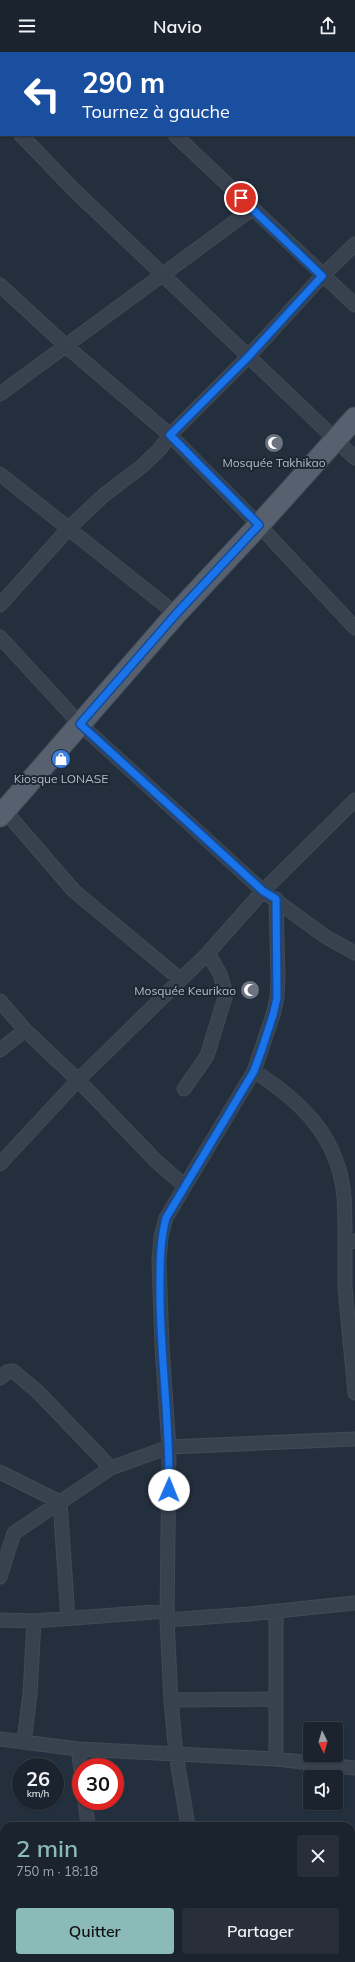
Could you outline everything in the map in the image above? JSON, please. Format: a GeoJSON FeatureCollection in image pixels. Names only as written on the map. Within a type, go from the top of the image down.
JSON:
{"type":"FeatureCollection","features":[{"type":"Feature","properties":{"kind":"main road"},"geometry":{"type":"LineString","coordinates":[[2,813],[176,614],[259,525],[355,418]]}},
{"type":"Feature","properties":{"kind":"street"},"geometry":{"type":"LineString","coordinates":[[22,136],[73,189],[163,273],[248,357],[355,458]]}},
{"type":"Feature","properties":{"kind":"street"},"geometry":{"type":"LineString","coordinates":[[176,136],[322,276],[355,305]]}},
{"type":"Feature","properties":{"kind":"street"},"geometry":{"type":"LineString","coordinates":[[0,394],[252,209]]}},
{"type":"Feature","properties":{"kind":"street"},"geometry":{"type":"LineString","coordinates":[[0,604],[68,529],[104,495],[146,463],[159,450],[170,435],[248,357],[322,276],[355,244]]}},
{"type":"Feature","properties":{"kind":"street"},"geometry":{"type":"LineString","coordinates":[[0,285],[66,346],[170,435],[259,525],[355,628]]}},
{"type":"Feature","properties":{"kind":"street"},"geometry":{"type":"LineString","coordinates":[[0,474],[176,614]]}},
{"type":"Feature","properties":{"kind":"street"},"geometry":{"type":"LineString","coordinates":[[0,637],[80,724],[263,891],[276,899],[326,937],[355,953]]}},
{"type":"Feature","properties":{"kind":"street"},"geometry":{"type":"LineString","coordinates":[[0,1164],[78,1080],[208,953],[263,891],[355,800]]}},
{"type":"Feature","properties":{"kind":"street"},"geometry":{"type":"LineString","coordinates":[[2,813],[74,891],[180,979]]}},
{"type":"Feature","properties":{"kind":"street"},"geometry":{"type":"LineString","coordinates":[[187,1822],[176,1754],[171,1700],[167,1615],[169,1448],[162,1347],[159,1261],[161,1237],[166,1218],[206,1148],[254,1071],[273,1015],[277,998],[276,899]]}},
{"type":"Feature","properties":{"kind":"street"},"geometry":{"type":"LineString","coordinates":[[184,1089],[207,1056],[226,994],[220,974],[208,953]]}},
{"type":"Feature","properties":{"kind":"street"},"geometry":{"type":"LineString","coordinates":[[0,1001],[25,1030],[78,1080],[157,1162],[185,1186]]}},
{"type":"Feature","properties":{"kind":"street"},"geometry":{"type":"LineString","coordinates":[[0,1050],[25,1030]]}},
{"type":"Feature","properties":{"kind":"street"},"geometry":{"type":"LineString","coordinates":[[254,1071],[282,1089],[309,1114],[332,1148],[340,1170],[350,1242],[345,1287],[355,1393]]}},
{"type":"Feature","properties":{"kind":"street"},"geometry":{"type":"LineString","coordinates":[[0,1378],[7,1372],[13,1371],[38,1392],[111,1468]]}},
{"type":"Feature","properties":{"kind":"street"},"geometry":{"type":"LineString","coordinates":[[0,1577],[14,1533],[111,1468],[169,1448],[355,1439]]}},
{"type":"Feature","properties":{"kind":"street"},"geometry":{"type":"LineString","coordinates":[[0,1472],[60,1502]]}},
{"type":"Feature","properties":{"kind":"street"},"geometry":{"type":"LineString","coordinates":[[60,1502],[68,1618]]}},
{"type":"Feature","properties":{"kind":"street"},"geometry":{"type":"LineString","coordinates":[[0,1620],[34,1621],[68,1618],[276,1611],[355,1603]]}},
{"type":"Feature","properties":{"kind":"street"},"geometry":{"type":"LineString","coordinates":[[276,1611],[276,1759]]}},
{"type":"Feature","properties":{"kind":"street"},"geometry":{"type":"LineString","coordinates":[[24,1742],[30,1694],[34,1621]]}},
{"type":"Feature","properties":{"kind":"street"},"geometry":{"type":"LineString","coordinates":[[171,1700],[275,1699]]}},
{"type":"Feature","properties":{"kind":"street"},"geometry":{"type":"LineString","coordinates":[[0,1739],[78,1749],[276,1759],[355,1768]]}},
{"type":"Feature","properties":{"kind":"street"},"geometry":{"type":"LineString","coordinates":[[78,1749],[79,1758]]}},
{"type":"Feature","properties":{"kind":"street"},"geometry":{"type":"LineString","coordinates":[[86,1810],[88,1822]]}},
{"type":"Feature","properties":{"kind":"place","name":"Mosquée Takhikao"},"geometry":{"type":"Point","coordinates":[274,443]}},
{"type":"Feature","properties":{"kind":"place","name":"Kiosque LONASE"},"geometry":{"type":"Point","coordinates":[61,759]}},
{"type":"Feature","properties":{"kind":"place","name":"Mosquée Keurikao"},"geometry":{"type":"Point","coordinates":[250,990]}},
{"type":"Feature","properties":{"kind":"route"},"geometry":{"type":"LineString","coordinates":[[169,1490],[169,1448],[160,1316],[159,1261],[161,1237],[166,1218],[206,1148],[254,1071],[273,1015],[277,998],[278,977],[276,899],[263,891],[80,724],[176,614],[259,525],[170,435],[248,357],[322,276],[241,198]]}}]}
